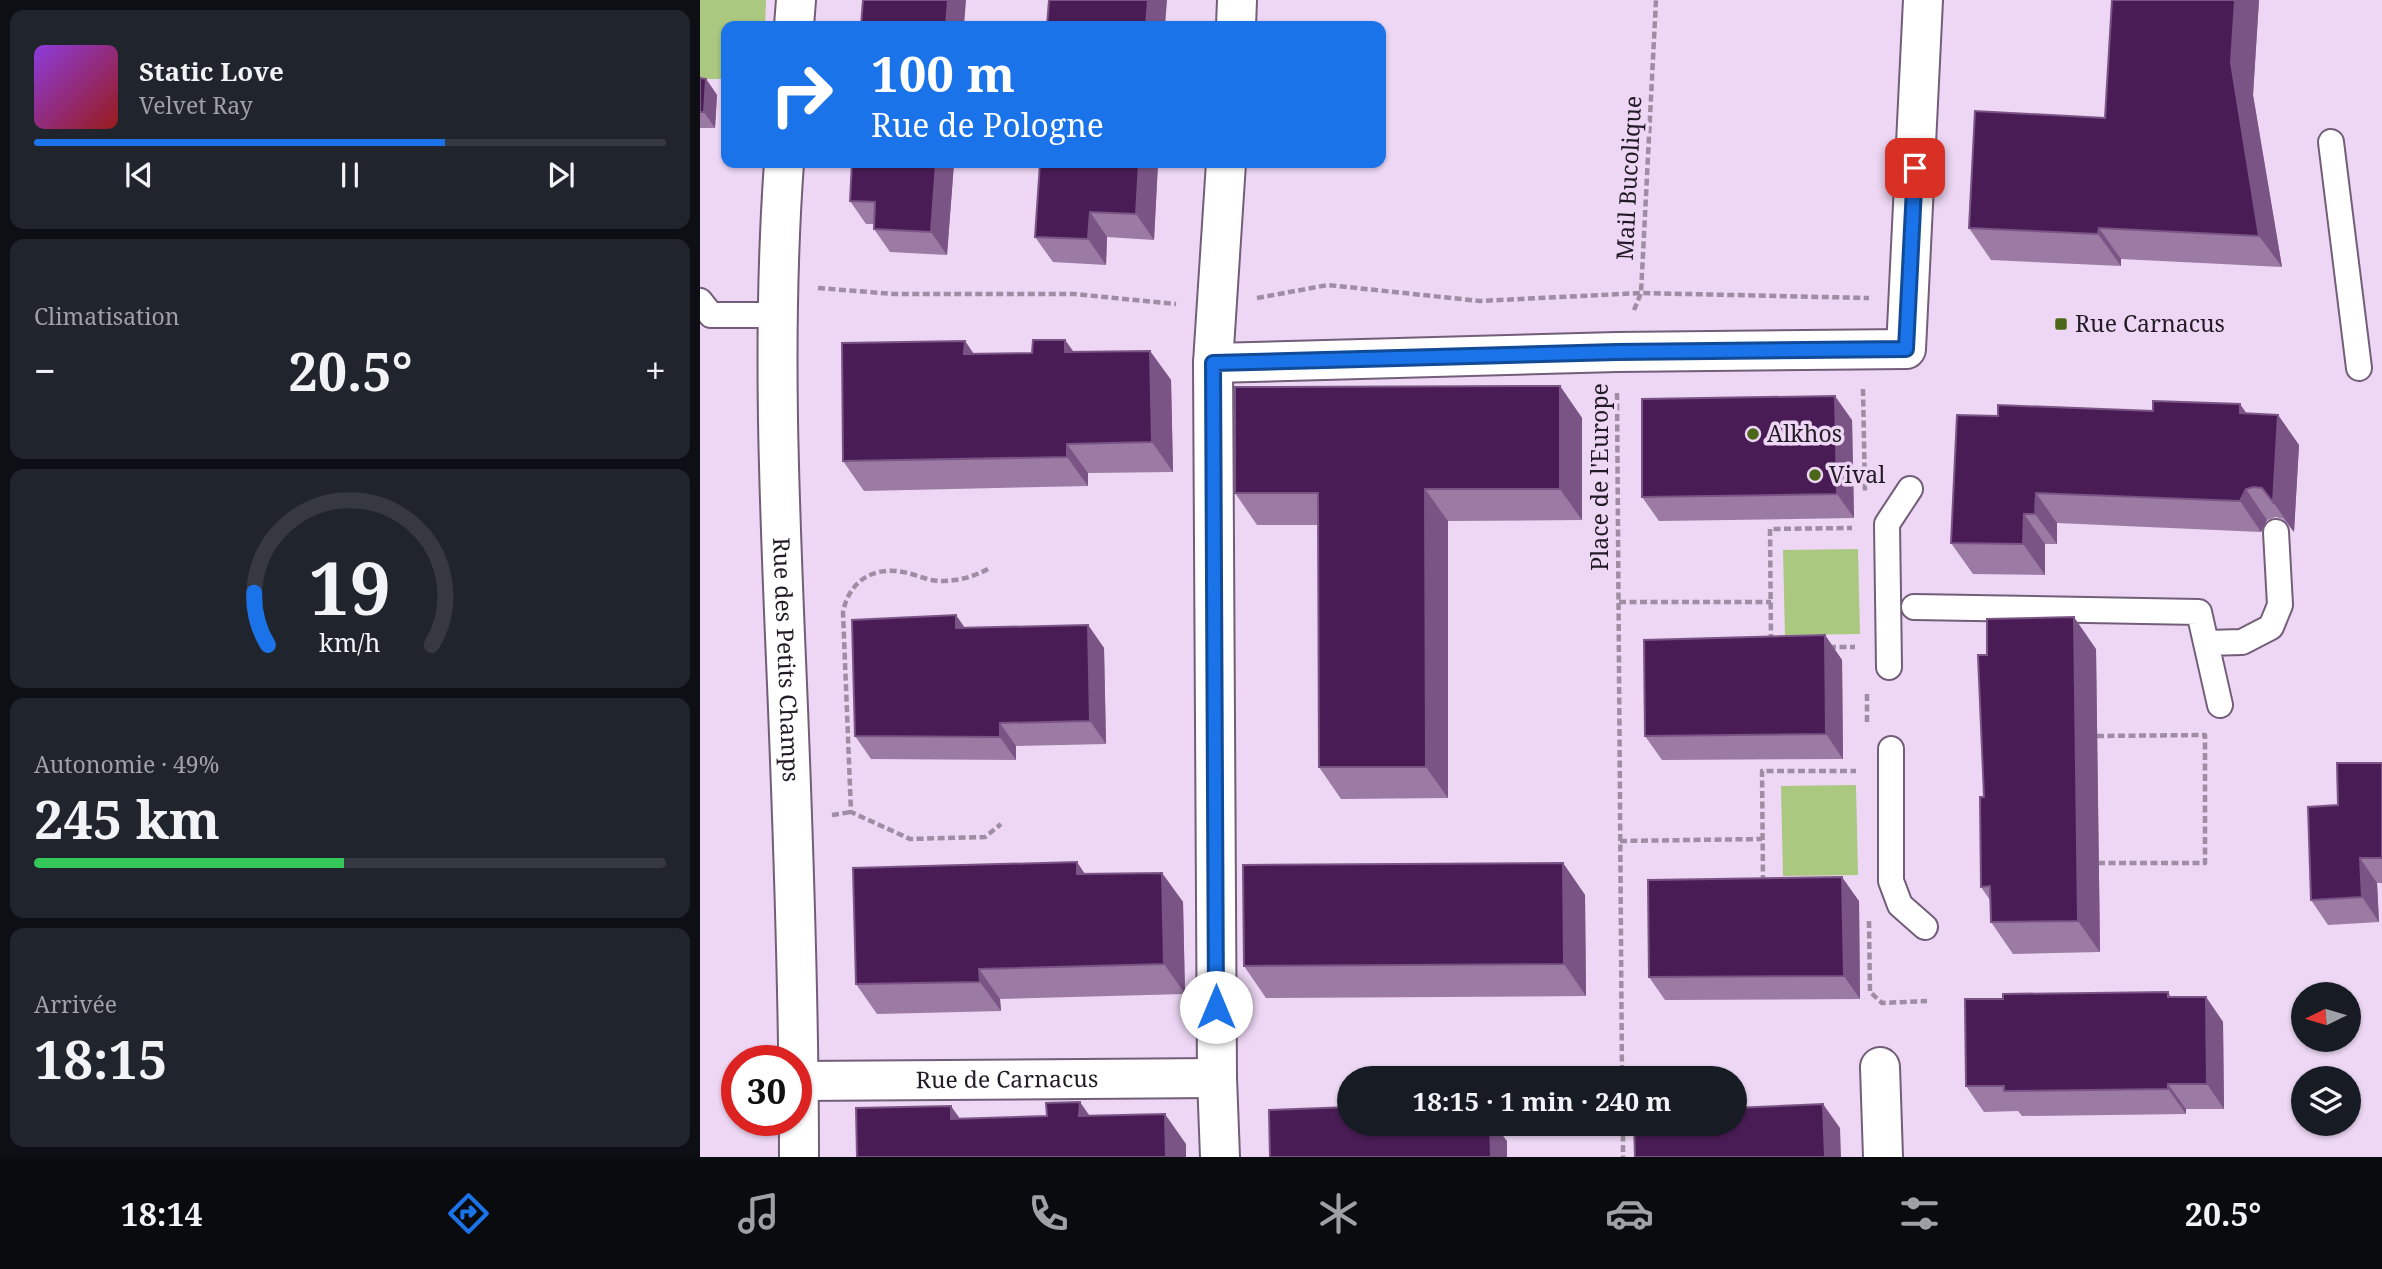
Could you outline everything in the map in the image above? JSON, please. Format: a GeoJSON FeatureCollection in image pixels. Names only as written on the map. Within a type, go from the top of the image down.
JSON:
{"type":"FeatureCollection","features":[{"type":"Feature","properties":{"kind":"street"},"geometry":{"type":"LineString","coordinates":[[794,21],[796,0]]}},
{"type":"Feature","properties":{"kind":"street"},"geometry":{"type":"LineString","coordinates":[[1236,21],[1237,0]]}},
{"type":"Feature","properties":{"kind":"street"},"geometry":{"type":"LineString","coordinates":[[1213,363],[1617,352],[1906,349],[1923,0]]}},
{"type":"Feature","properties":{"kind":"street","name":"Rue des Petits Champs"},"geometry":{"type":"LineString","coordinates":[[784,168],[778,300],[777,444],[798,945],[799,1045]]}},
{"type":"Feature","properties":{"kind":"street"},"geometry":{"type":"LineString","coordinates":[[1220,1157],[1217,1078],[1213,363],[1226,168]]}},
{"type":"Feature","properties":{"kind":"street"},"geometry":{"type":"LineString","coordinates":[[1880,1067],[1883,1157]]}},
{"type":"Feature","properties":{"kind":"street","name":"Rue de Carnacus"},"geometry":{"type":"LineString","coordinates":[[812,1082],[1217,1078]]}},
{"type":"Feature","properties":{"kind":"street","name":"Rue des Petits Champs"},"geometry":{"type":"LineString","coordinates":[[799,1136],[799,1157]]}},
{"type":"Feature","properties":{"kind":"lane"},"geometry":{"type":"LineString","coordinates":[[2332,142],[2359,368]]}},
{"type":"Feature","properties":{"kind":"lane"},"geometry":{"type":"LineString","coordinates":[[700,301],[711,315],[778,300]]}},
{"type":"Feature","properties":{"kind":"lane"},"geometry":{"type":"LineString","coordinates":[[1889,667],[1887,524],[1910,489]]}},
{"type":"Feature","properties":{"kind":"lane"},"geometry":{"type":"LineString","coordinates":[[2206,643],[2242,642],[2271,627],[2280,605],[2276,532]]}},
{"type":"Feature","properties":{"kind":"lane"},"geometry":{"type":"LineString","coordinates":[[1914,607],[2199,612],[2220,705]]}},
{"type":"Feature","properties":{"kind":"lane"},"geometry":{"type":"LineString","coordinates":[[1891,749],[1891,881],[1900,905],[1925,928]]}},
{"type":"Feature","properties":{"kind":"path","name":"Mail Bucolique"},"geometry":{"type":"LineString","coordinates":[[1617,352],[1641,293],[1656,0]]}},
{"type":"Feature","properties":{"kind":"path"},"geometry":{"type":"LineString","coordinates":[[778,300],[894,294],[1074,294],[1171,304],[1216,305],[1328,285],[1480,301],[1641,293],[1910,297]]}},
{"type":"Feature","properties":{"kind":"path"},"geometry":{"type":"LineString","coordinates":[[1861,349],[1865,500]]}},
{"type":"Feature","properties":{"kind":"path","name":"Place de l'Europe"},"geometry":{"type":"LineString","coordinates":[[1617,352],[1622,1066]]}},
{"type":"Feature","properties":{"kind":"path"},"geometry":{"type":"LineString","coordinates":[[1771,648],[1770,529],[1865,528]]}},
{"type":"Feature","properties":{"kind":"path"},"geometry":{"type":"LineString","coordinates":[[988,569],[968,579],[938,581],[901,571],[878,572],[857,580],[846,594],[843,612],[851,812],[910,839],[985,837],[1001,824]]}},
{"type":"Feature","properties":{"kind":"path","name":"Place de l'Europe"},"geometry":{"type":"LineString","coordinates":[[1619,602],[1771,602]]}},
{"type":"Feature","properties":{"kind":"path"},"geometry":{"type":"LineString","coordinates":[[1826,647],[1866,647]]}},
{"type":"Feature","properties":{"kind":"path"},"geometry":{"type":"LineString","coordinates":[[1867,688],[1867,730]]}},
{"type":"Feature","properties":{"kind":"path"},"geometry":{"type":"LineString","coordinates":[[2097,736],[2204,735],[2205,863],[2098,863]]}},
{"type":"Feature","properties":{"kind":"path"},"geometry":{"type":"LineString","coordinates":[[1763,892],[1762,771],[1868,771]]}},
{"type":"Feature","properties":{"kind":"path"},"geometry":{"type":"LineString","coordinates":[[1620,841],[1762,839]]}},
{"type":"Feature","properties":{"kind":"path"},"geometry":{"type":"LineString","coordinates":[[1869,917],[1870,992],[1882,1003],[1927,1001]]}},
{"type":"Feature","properties":{"kind":"path"},"geometry":{"type":"LineString","coordinates":[[1623,1136],[1623,1157]]}},
{"type":"Feature","properties":{"kind":"green space"},"geometry":{"type":"Polygon","coordinates":[[[700,0],[766,0],[765,21],[721,21],[721,79],[700,79],[700,0]]]}},
{"type":"Feature","properties":{"kind":"green space"},"geometry":{"type":"Polygon","coordinates":[[[1858,549],[1860,634],[1785,635],[1783,550],[1858,549]]]}},
{"type":"Feature","properties":{"kind":"green space"},"geometry":{"type":"Polygon","coordinates":[[[1856,785],[1858,875],[1783,876],[1781,786],[1856,785]]]}},
{"type":"Feature","properties":{"kind":"building"},"geometry":{"type":"Polygon","coordinates":[[[863,0],[948,0],[946,21],[861,21],[863,0]]]}},
{"type":"Feature","properties":{"kind":"building"},"geometry":{"type":"Polygon","coordinates":[[[1049,0],[1148,0],[1146,21],[1047,21],[1049,0]]]}},
{"type":"Feature","properties":{"kind":"building"},"geometry":{"type":"Polygon","coordinates":[[[2112,0],[2235,0],[2231,63],[2259,236],[2099,228],[2098,234],[1969,228],[1975,111],[2105,118],[2112,0]]]}},
{"type":"Feature","properties":{"kind":"building"},"geometry":{"type":"Polygon","coordinates":[[[700,78],[706,79],[704,112],[700,112],[700,78]]]}},
{"type":"Feature","properties":{"kind":"building"},"geometry":{"type":"Polygon","coordinates":[[[852,168],[936,168],[931,232],[874,229],[875,202],[850,201],[852,168]]]}},
{"type":"Feature","properties":{"kind":"building"},"geometry":{"type":"Polygon","coordinates":[[[1040,168],[1139,168],[1136,214],[1090,212],[1088,239],[1035,237],[1040,168]]]}},
{"type":"Feature","properties":{"kind":"building"},"geometry":{"type":"Polygon","coordinates":[[[1033,340],[1065,340],[1065,352],[1150,351],[1152,442],[1067,444],[1067,457],[843,461],[842,343],[965,341],[964,354],[1032,353],[1033,340]]]}},
{"type":"Feature","properties":{"kind":"building"},"geometry":{"type":"Polygon","coordinates":[[[1560,386],[1560,489],[1425,489],[1426,767],[1319,767],[1318,493],[1235,493],[1235,387],[1560,386]]]}},
{"type":"Feature","properties":{"kind":"building"},"geometry":{"type":"Polygon","coordinates":[[[1835,396],[1837,494],[1642,497],[1642,399],[1835,396]]]}},
{"type":"Feature","properties":{"kind":"building"},"geometry":{"type":"Polygon","coordinates":[[[2153,401],[2240,404],[2240,413],[2278,415],[2273,502],[2262,488],[2254,487],[2246,489],[2240,501],[2036,493],[2035,514],[2024,514],[2023,544],[1951,543],[1957,415],[1998,416],[1998,405],[2153,411],[2153,401]]]}},
{"type":"Feature","properties":{"kind":"building"},"geometry":{"type":"Polygon","coordinates":[[[956,615],[956,628],[1088,625],[1090,721],[1000,723],[1000,737],[855,736],[852,620],[956,615]]]}},
{"type":"Feature","properties":{"kind":"building"},"geometry":{"type":"Polygon","coordinates":[[[2074,617],[2078,921],[1991,922],[1990,886],[1981,887],[1980,797],[1984,797],[1978,655],[1987,655],[1987,619],[2074,617]]]}},
{"type":"Feature","properties":{"kind":"building"},"geometry":{"type":"Polygon","coordinates":[[[1825,635],[1826,734],[1645,736],[1644,640],[1825,635]]]}},
{"type":"Feature","properties":{"kind":"building"},"geometry":{"type":"Polygon","coordinates":[[[2337,763],[2382,763],[2382,858],[2360,858],[2362,897],[2311,900],[2308,807],[2338,805],[2337,763]]]}},
{"type":"Feature","properties":{"kind":"building"},"geometry":{"type":"Polygon","coordinates":[[[1077,862],[1077,874],[1162,873],[1164,964],[979,969],[980,982],[856,984],[853,868],[1077,862]]]}},
{"type":"Feature","properties":{"kind":"building"},"geometry":{"type":"Polygon","coordinates":[[[1563,863],[1564,964],[1244,966],[1243,865],[1563,863]]]}},
{"type":"Feature","properties":{"kind":"building"},"geometry":{"type":"Polygon","coordinates":[[[1842,877],[1844,976],[1649,977],[1648,880],[1842,877]]]}},
{"type":"Feature","properties":{"kind":"building"},"geometry":{"type":"Polygon","coordinates":[[[2168,992],[2168,997],[2206,997],[2207,1084],[2168,1084],[2168,1089],[2004,1091],[2004,1086],[1966,1086],[1965,999],[2003,999],[2003,994],[2168,992]]]}},
{"type":"Feature","properties":{"kind":"building"},"geometry":{"type":"Polygon","coordinates":[[[1080,1102],[1079,1116],[1165,1114],[1166,1157],[857,1157],[856,1108],[951,1106],[951,1119],[1047,1116],[1046,1103],[1080,1102]]]}},
{"type":"Feature","properties":{"kind":"building"},"geometry":{"type":"Polygon","coordinates":[[[1823,1104],[1825,1157],[1635,1157],[1634,1136],[1747,1136],[1747,1107],[1823,1104]]]}},
{"type":"Feature","properties":{"kind":"building"},"geometry":{"type":"Polygon","coordinates":[[[1337,1107],[1337,1136],[1490,1136],[1491,1157],[1270,1157],[1269,1110],[1337,1107]]]}},
{"type":"Feature","properties":{"kind":"place","name":"Rue Carnacus"},"geometry":{"type":"Point","coordinates":[2061,324]}},
{"type":"Feature","properties":{"kind":"place","name":"Alkhos"},"geometry":{"type":"Point","coordinates":[1753,434]}},
{"type":"Feature","properties":{"kind":"place","name":"Vival"},"geometry":{"type":"Point","coordinates":[1815,475]}},
{"type":"Feature","properties":{"kind":"route"},"geometry":{"type":"LineString","coordinates":[[1216,1007],[1213,363],[1617,352],[1906,349],[1915,168]]}}]}
